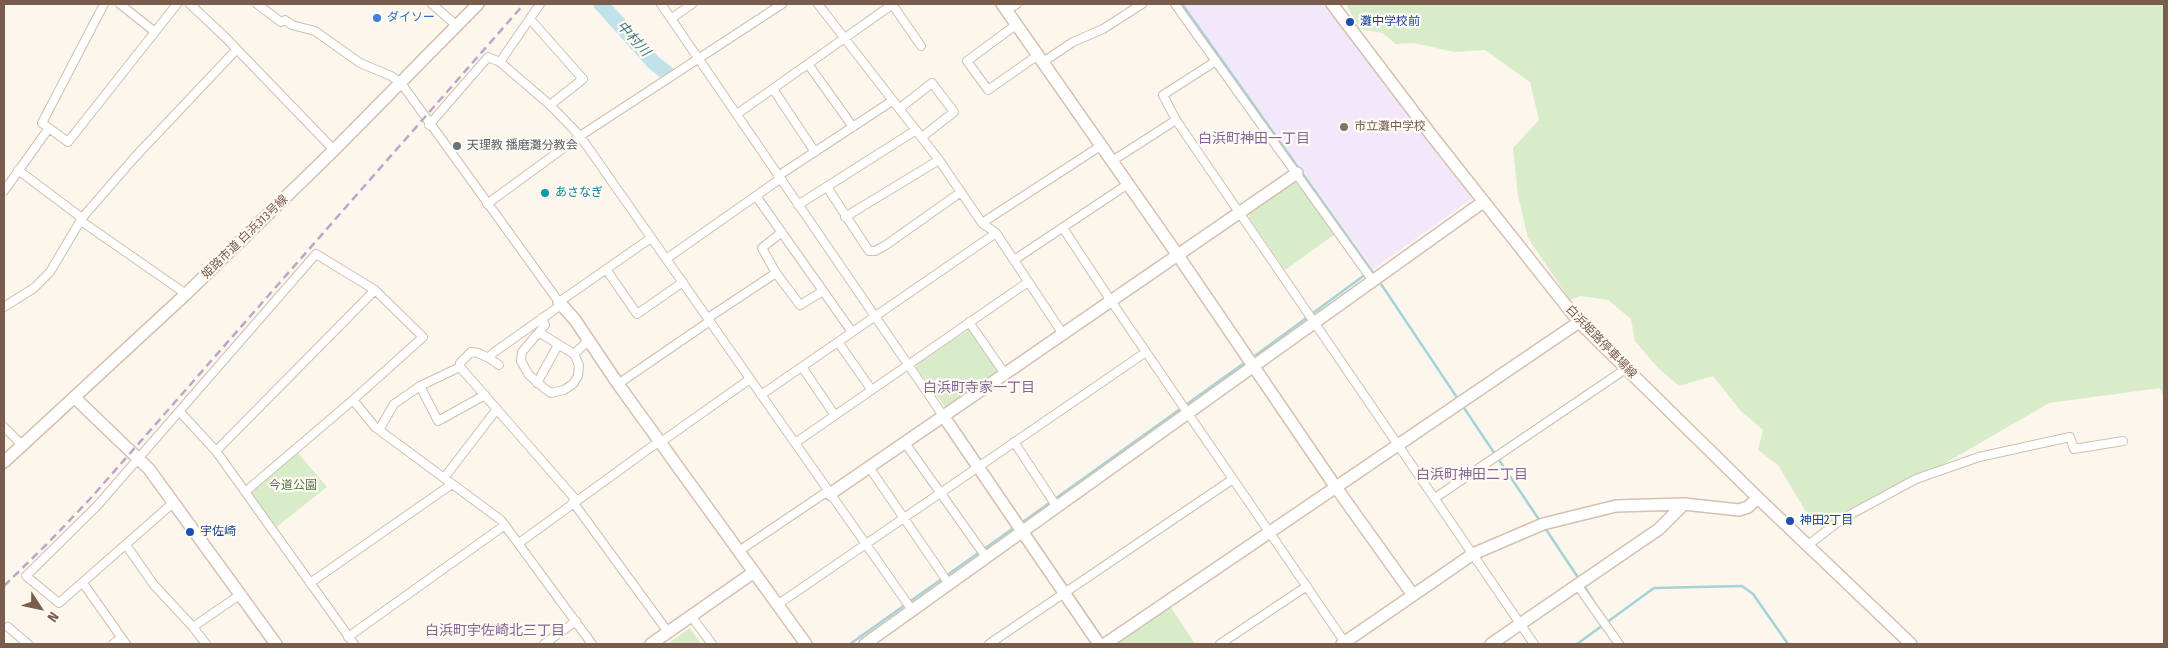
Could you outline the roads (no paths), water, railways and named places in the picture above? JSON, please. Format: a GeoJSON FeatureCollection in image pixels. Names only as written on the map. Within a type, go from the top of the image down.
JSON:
{"type":"FeatureCollection","features":[{"type":"Feature","properties":{"kind":"street"},"geometry":{"type":"LineString","coordinates":[[104,4],[42,123],[68,142],[177,4]]}},
{"type":"Feature","properties":{"kind":"street"},"geometry":{"type":"LineString","coordinates":[[120,4],[155,32]]}},
{"type":"Feature","properties":{"kind":"street"},"geometry":{"type":"LineString","coordinates":[[190,4],[334,150]]}},
{"type":"Feature","properties":{"kind":"street"},"geometry":{"type":"LineString","coordinates":[[257,4],[281,22],[285,20],[292,25],[315,31],[360,63],[391,76],[401,83],[560,304],[589,340],[618,384],[806,644]]}},
{"type":"Feature","properties":{"kind":"street"},"geometry":{"type":"LineString","coordinates":[[432,4],[456,25]]}},
{"type":"Feature","properties":{"kind":"street","name":"姫路市道 白浜313号線"},"geometry":{"type":"LineString","coordinates":[[4,462],[186,294],[334,150],[478,4]]}},
{"type":"Feature","properties":{"kind":"street"},"geometry":{"type":"LineString","coordinates":[[500,62],[540,4]]}},
{"type":"Feature","properties":{"kind":"street"},"geometry":{"type":"LineString","coordinates":[[661,4],[876,316],[1014,521],[1069,591],[1099,644]]}},
{"type":"Feature","properties":{"kind":"street"},"geometry":{"type":"LineString","coordinates":[[672,18],[692,4]]}},
{"type":"Feature","properties":{"kind":"street"},"geometry":{"type":"LineString","coordinates":[[487,204],[580,136],[782,4]]}},
{"type":"Feature","properties":{"kind":"street"},"geometry":{"type":"LineString","coordinates":[[818,4],[922,137],[982,223],[996,233],[1063,334]]}},
{"type":"Feature","properties":{"kind":"street"},"geometry":{"type":"LineString","coordinates":[[737,114],[893,4],[921,46]]}},
{"type":"Feature","properties":{"kind":"street"},"geometry":{"type":"LineString","coordinates":[[1017,4],[1004,7],[1102,145],[1413,595]]}},
{"type":"Feature","properties":{"kind":"street"},"geometry":{"type":"LineString","coordinates":[[1016,24],[967,61],[988,90],[1073,42],[1103,29],[1142,4]]}},
{"type":"Feature","properties":{"kind":"street"},"geometry":{"type":"LineString","coordinates":[[1175,4],[1366,271],[1376,279]]}},
{"type":"Feature","properties":{"kind":"street","name":"白浜姫路停車場線"},"geometry":{"type":"LineString","coordinates":[[1332,4],[1483,202],[1579,322],[1758,498],[1911,644]]}},
{"type":"Feature","properties":{"kind":"street"},"geometry":{"type":"LineString","coordinates":[[530,19],[583,79],[550,105]]}},
{"type":"Feature","properties":{"kind":"street"},"geometry":{"type":"LineString","coordinates":[[4,305],[34,288],[50,272],[81,220],[135,156],[236,50]]}},
{"type":"Feature","properties":{"kind":"street"},"geometry":{"type":"LineString","coordinates":[[430,125],[488,57],[500,62],[550,105],[580,136],[912,610]]}},
{"type":"Feature","properties":{"kind":"street"},"geometry":{"type":"LineString","coordinates":[[1216,61],[1163,94],[1176,120],[1399,443],[1534,644]]}},
{"type":"Feature","properties":{"kind":"street"},"geometry":{"type":"LineString","coordinates":[[808,64],[853,127]]}},
{"type":"Feature","properties":{"kind":"street"},"geometry":{"type":"LineString","coordinates":[[900,108],[932,83],[954,112],[922,137]]}},
{"type":"Feature","properties":{"kind":"street"},"geometry":{"type":"LineString","coordinates":[[773,88],[815,152]]}},
{"type":"Feature","properties":{"kind":"street"},"geometry":{"type":"LineString","coordinates":[[666,259],[756,196],[779,177],[892,101]]}},
{"type":"Feature","properties":{"kind":"street"},"geometry":{"type":"LineString","coordinates":[[1112,161],[1176,120]]}},
{"type":"Feature","properties":{"kind":"street"},"geometry":{"type":"LineString","coordinates":[[4,191],[49,128]]}},
{"type":"Feature","properties":{"kind":"street"},"geometry":{"type":"LineString","coordinates":[[798,205],[916,130]]}},
{"type":"Feature","properties":{"kind":"street"},"geometry":{"type":"LineString","coordinates":[[982,223],[1102,145]]}},
{"type":"Feature","properties":{"kind":"street"},"geometry":{"type":"LineString","coordinates":[[845,217],[939,160]]}},
{"type":"Feature","properties":{"kind":"street"},"geometry":{"type":"LineString","coordinates":[[18,170],[81,220],[186,294]]}},
{"type":"Feature","properties":{"kind":"street"},"geometry":{"type":"LineString","coordinates":[[739,551],[944,417],[1177,254],[1241,213],[1297,173]]}},
{"type":"Feature","properties":{"kind":"street"},"geometry":{"type":"LineString","coordinates":[[1014,260],[1128,184]]}},
{"type":"Feature","properties":{"kind":"street"},"geometry":{"type":"LineString","coordinates":[[827,187],[845,217],[870,251],[875,251],[961,192]]}},
{"type":"Feature","properties":{"kind":"street"},"geometry":{"type":"LineString","coordinates":[[756,196],[852,332]]}},
{"type":"Feature","properties":{"kind":"street"},"geometry":{"type":"LineString","coordinates":[[865,644],[1189,414],[1254,366],[1312,318],[1376,279],[1483,202]]}},
{"type":"Feature","properties":{"kind":"street"},"geometry":{"type":"LineString","coordinates":[[1063,228],[1345,644],[1473,554],[1543,524],[1616,506],[1684,504],[1739,510],[1748,507],[1758,498]]}},
{"type":"Feature","properties":{"kind":"street"},"geometry":{"type":"LineString","coordinates":[[782,232],[762,248],[776,273],[800,305],[823,291]]}},
{"type":"Feature","properties":{"kind":"street"},"geometry":{"type":"LineString","coordinates":[[761,395],[996,233]]}},
{"type":"Feature","properties":{"kind":"street"},"geometry":{"type":"LineString","coordinates":[[490,358],[492,353],[651,238]]}},
{"type":"Feature","properties":{"kind":"street"},"geometry":{"type":"LineString","coordinates":[[174,502],[59,603],[26,576],[97,506],[316,254],[375,290],[423,337],[353,400],[245,492]]}},
{"type":"Feature","properties":{"kind":"street"},"geometry":{"type":"LineString","coordinates":[[606,269],[637,314],[683,282]]}},
{"type":"Feature","properties":{"kind":"street"},"geometry":{"type":"LineString","coordinates":[[618,384],[776,273]]}},
{"type":"Feature","properties":{"kind":"street"},"geometry":{"type":"LineString","coordinates":[[795,443],[834,414],[1028,282]]}},
{"type":"Feature","properties":{"kind":"street"},"geometry":{"type":"LineString","coordinates":[[216,451],[375,290]]}},
{"type":"Feature","properties":{"kind":"street"},"geometry":{"type":"LineString","coordinates":[[540,333],[574,354],[579,365],[578,376],[573,384],[564,390],[551,393],[529,375],[521,361],[522,352],[545,325],[542,318]]}},
{"type":"Feature","properties":{"kind":"street"},"geometry":{"type":"LineString","coordinates":[[969,322],[1005,374]]}},
{"type":"Feature","properties":{"kind":"street"},"geometry":{"type":"LineString","coordinates":[[1105,644],[1579,322]]}},
{"type":"Feature","properties":{"kind":"street"},"geometry":{"type":"LineString","coordinates":[[574,354],[589,340]]}},
{"type":"Feature","properties":{"kind":"street"},"geometry":{"type":"LineString","coordinates":[[838,342],[871,389]]}},
{"type":"Feature","properties":{"kind":"street"},"geometry":{"type":"LineString","coordinates":[[537,383],[558,345]]}},
{"type":"Feature","properties":{"kind":"street"},"geometry":{"type":"LineString","coordinates":[[379,430],[394,404],[420,386],[460,366],[460,363],[471,352],[490,358],[499,365]]}},
{"type":"Feature","properties":{"kind":"street"},"geometry":{"type":"LineString","coordinates":[[777,605],[1146,352]]}},
{"type":"Feature","properties":{"kind":"street"},"geometry":{"type":"LineString","coordinates":[[460,366],[575,501],[668,632]]}},
{"type":"Feature","properties":{"kind":"street"},"geometry":{"type":"LineString","coordinates":[[802,367],[834,414]]}},
{"type":"Feature","properties":{"kind":"street"},"geometry":{"type":"LineString","coordinates":[[1435,498],[1626,368]]}},
{"type":"Feature","properties":{"kind":"street"},"geometry":{"type":"LineString","coordinates":[[519,543],[654,444],[661,442],[750,379]]}},
{"type":"Feature","properties":{"kind":"street"},"geometry":{"type":"LineString","coordinates":[[420,386],[438,421],[485,395]]}},
{"type":"Feature","properties":{"kind":"street"},"geometry":{"type":"LineString","coordinates":[[74,397],[139,458],[174,502],[276,644]]}},
{"type":"Feature","properties":{"kind":"street"},"geometry":{"type":"LineString","coordinates":[[353,400],[379,430],[505,525],[592,644]]}},
{"type":"Feature","properties":{"kind":"street"},"geometry":{"type":"LineString","coordinates":[[444,478],[497,409]]}},
{"type":"Feature","properties":{"kind":"street"},"geometry":{"type":"LineString","coordinates":[[180,412],[216,451],[354,644]]}},
{"type":"Feature","properties":{"kind":"street"},"geometry":{"type":"LineString","coordinates":[[4,427],[22,445]]}},
{"type":"Feature","properties":{"kind":"street"},"geometry":{"type":"LineString","coordinates":[[1808,545],[1842,519],[1916,479],[1979,457],[2070,437],[2074,449],[2123,441]]}},
{"type":"Feature","properties":{"kind":"street"},"geometry":{"type":"LineString","coordinates":[[1014,442],[1057,506]]}},
{"type":"Feature","properties":{"kind":"street"},"geometry":{"type":"LineString","coordinates":[[905,443],[986,557]]}},
{"type":"Feature","properties":{"kind":"street"},"geometry":{"type":"LineString","coordinates":[[869,467],[949,584]]}},
{"type":"Feature","properties":{"kind":"street"},"geometry":{"type":"LineString","coordinates":[[990,644],[1233,479]]}},
{"type":"Feature","properties":{"kind":"street"},"geometry":{"type":"LineString","coordinates":[[310,583],[452,484]]}},
{"type":"Feature","properties":{"kind":"street"},"geometry":{"type":"LineString","coordinates":[[1491,644],[1659,529],[1684,504]]}},
{"type":"Feature","properties":{"kind":"street"},"geometry":{"type":"LineString","coordinates":[[348,636],[505,525]]}},
{"type":"Feature","properties":{"kind":"street"},"geometry":{"type":"LineString","coordinates":[[126,545],[154,585],[206,644]]}},
{"type":"Feature","properties":{"kind":"street"},"geometry":{"type":"LineString","coordinates":[[652,644],[754,572]]}},
{"type":"Feature","properties":{"kind":"street"},"geometry":{"type":"LineString","coordinates":[[83,583],[124,641],[113,644]]}},
{"type":"Feature","properties":{"kind":"street"},"geometry":{"type":"LineString","coordinates":[[1220,644],[1307,586]]}},
{"type":"Feature","properties":{"kind":"street"},"geometry":{"type":"LineString","coordinates":[[1578,586],[1619,644]]}},
{"type":"Feature","properties":{"kind":"street"},"geometry":{"type":"LineString","coordinates":[[193,627],[241,594]]}},
{"type":"Feature","properties":{"kind":"street"},"geometry":{"type":"LineString","coordinates":[[691,616],[712,644]]}},
{"type":"Feature","properties":{"kind":"street"},"geometry":{"type":"LineString","coordinates":[[544,644],[576,621]]}},
{"type":"Feature","properties":{"kind":"street"},"geometry":{"type":"LineString","coordinates":[[8,627],[26,644]]}},
{"type":"Feature","properties":{"kind":"waterway","name":"中村川"},"geometry":{"type":"LineString","coordinates":[[601,4],[654,63],[667,73]]}},
{"type":"Feature","properties":{"kind":"waterway"},"geometry":{"type":"LineString","coordinates":[[1182,4],[1374,274]]}},
{"type":"Feature","properties":{"kind":"waterway"},"geometry":{"type":"LineString","coordinates":[[1252,358],[1366,274]]}},
{"type":"Feature","properties":{"kind":"waterway"},"geometry":{"type":"LineString","coordinates":[[1379,281],[1458,399]]}},
{"type":"Feature","properties":{"kind":"waterway"},"geometry":{"type":"LineString","coordinates":[[1020,524],[1247,361]]}},
{"type":"Feature","properties":{"kind":"waterway"},"geometry":{"type":"LineString","coordinates":[[1462,405],[1540,521]]}},
{"type":"Feature","properties":{"kind":"waterway"},"geometry":{"type":"LineString","coordinates":[[850,644],[1015,527]]}},
{"type":"Feature","properties":{"kind":"waterway"},"geometry":{"type":"LineString","coordinates":[[1545,528],[1579,579]]}},
{"type":"Feature","properties":{"kind":"waterway"},"geometry":{"type":"LineString","coordinates":[[1028,530],[1104,641]]}},
{"type":"Feature","properties":{"kind":"waterway"},"geometry":{"type":"LineString","coordinates":[[1584,586],[1601,613]]}},
{"type":"Feature","properties":{"kind":"waterway"},"geometry":{"type":"LineString","coordinates":[[1577,644],[1654,588],[1742,586],[1753,594],[1788,644]]}},
{"type":"Feature","properties":{"kind":"railway"},"geometry":{"type":"LineString","coordinates":[[4,586],[90,499],[524,4]]}},
{"type":"Feature","properties":{"kind":"place","name":"ダイソー"},"geometry":{"type":"Point","coordinates":[377,18]}},
{"type":"Feature","properties":{"kind":"place","name":"灘中学校前"},"geometry":{"type":"Point","coordinates":[1350,22]}},
{"type":"Feature","properties":{"kind":"place","name":"市立灘中学校"},"geometry":{"type":"Point","coordinates":[1344,127]}},
{"type":"Feature","properties":{"kind":"place","name":"天理教 播磨灘分教会"},"geometry":{"type":"Point","coordinates":[457,146]}},
{"type":"Feature","properties":{"kind":"place","name":"あさなぎ"},"geometry":{"type":"Point","coordinates":[545,193]}},
{"type":"Feature","properties":{"kind":"place","name":"神田2丁目"},"geometry":{"type":"Point","coordinates":[1790,521]}},
{"type":"Feature","properties":{"kind":"place","name":"宇佐崎"},"geometry":{"type":"Point","coordinates":[190,532]}},
{"type":"Feature","properties":{"kind":"district","name":"白浜町神田一丁目"},"geometry":{"type":"Point","coordinates":[1254,139]}},
{"type":"Feature","properties":{"kind":"district","name":"白浜町寺家一丁目"},"geometry":{"type":"Point","coordinates":[979,388]}},
{"type":"Feature","properties":{"kind":"district","name":"白浜町神田二丁目"},"geometry":{"type":"Point","coordinates":[1472,475]}},
{"type":"Feature","properties":{"kind":"district","name":"白浜町宇佐崎北三丁目"},"geometry":{"type":"Point","coordinates":[495,631]}},
{"type":"Feature","properties":{"kind":"park label","name":"今道公園"},"geometry":{"type":"Point","coordinates":[293,486]}}]}
